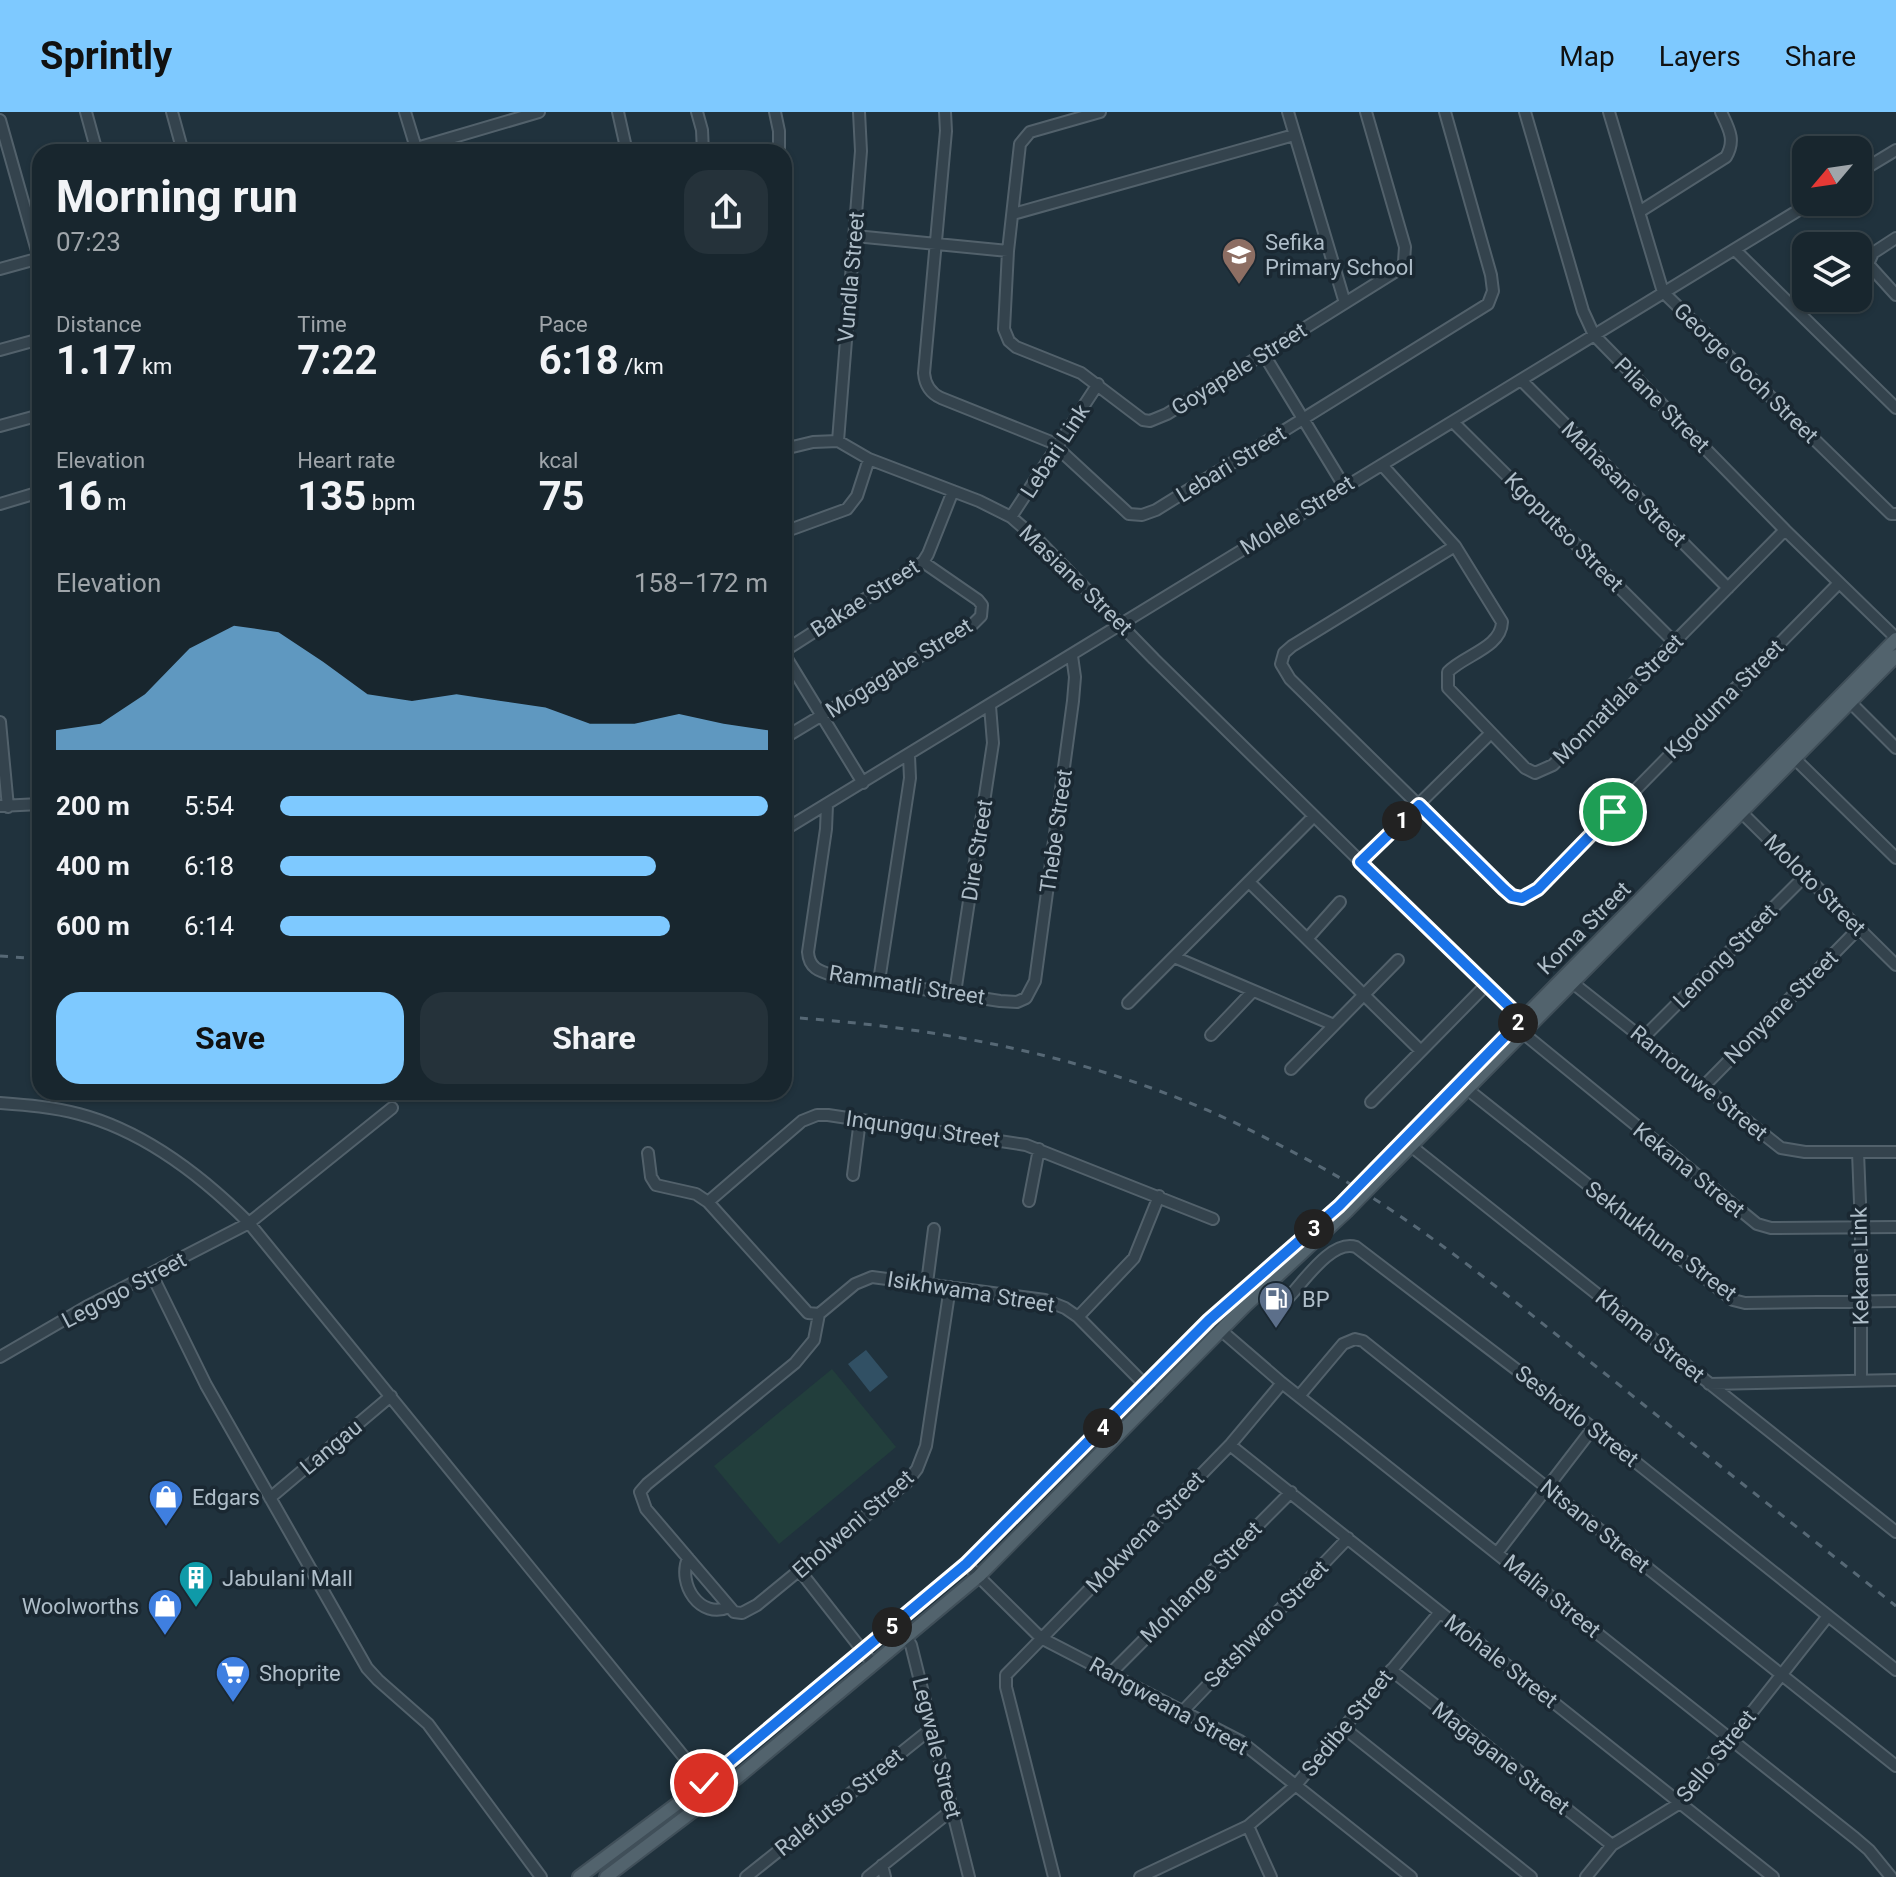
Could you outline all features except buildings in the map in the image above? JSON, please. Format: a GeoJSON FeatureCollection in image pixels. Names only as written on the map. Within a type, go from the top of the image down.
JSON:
{"type":"FeatureCollection","features":[{"type":"Feature","properties":{"kind":"main road","name":"Koma Street"},"geometry":{"type":"LineString","coordinates":[[579,1877],[697,1789],[966,1564],[1209,1320],[1264,1279],[1342,1209],[1846,698],[1896,639]]}},
{"type":"Feature","properties":{"kind":"main road","name":"Koma Street"},"geometry":{"type":"LineString","coordinates":[[1846,698],[1896,656]]}},
{"type":"Feature","properties":{"kind":"main road","name":"Koma Street"},"geometry":{"type":"LineString","coordinates":[[606,1877],[729,1784],[979,1576],[1221,1331],[1264,1279]]}},
{"type":"Feature","properties":{"kind":"street"},"geometry":{"type":"LineString","coordinates":[[86,112],[95,144]]}},
{"type":"Feature","properties":{"kind":"street"},"geometry":{"type":"LineString","coordinates":[[172,112],[181,144]]}},
{"type":"Feature","properties":{"kind":"street"},"geometry":{"type":"LineString","coordinates":[[405,112],[415,144]]}},
{"type":"Feature","properties":{"kind":"street"},"geometry":{"type":"LineString","coordinates":[[430,144],[539,112]]}},
{"type":"Feature","properties":{"kind":"street"},"geometry":{"type":"LineString","coordinates":[[618,112],[625,144]]}},
{"type":"Feature","properties":{"kind":"street"},"geometry":{"type":"LineString","coordinates":[[697,112],[703,144]]}},
{"type":"Feature","properties":{"kind":"street"},"geometry":{"type":"LineString","coordinates":[[775,112],[779,144]]}},
{"type":"Feature","properties":{"kind":"street","name":"Vundla Street"},"geometry":{"type":"LineString","coordinates":[[838,441],[861,151],[859,112]]}},
{"type":"Feature","properties":{"kind":"street"},"geometry":{"type":"LineString","coordinates":[[934,244],[945,144],[945,112]]}},
{"type":"Feature","properties":{"kind":"street","name":"Goyapele Street"},"geometry":{"type":"LineString","coordinates":[[1100,112],[1039,129],[1023,138],[1018,154],[1008,251],[1004,329],[1009,341],[1016,347],[1069,367],[1098,384],[1134,416],[1150,421],[1167,414],[1401,268],[1405,254],[1403,237],[1366,112]]}},
{"type":"Feature","properties":{"kind":"street"},"geometry":{"type":"LineString","coordinates":[[1288,112],[1345,303]]}},
{"type":"Feature","properties":{"kind":"street","name":"Lebari Street"},"geometry":{"type":"LineString","coordinates":[[934,244],[924,373],[927,388],[941,398],[1038,435],[1058,447],[1123,511],[1142,515],[1156,510],[1488,304],[1492,297],[1491,275],[1445,112]]}},
{"type":"Feature","properties":{"kind":"street","name":"Pilane Street"},"geometry":{"type":"LineString","coordinates":[[1525,112],[1583,311],[1594,335],[1896,639]]}},
{"type":"Feature","properties":{"kind":"street","name":"George Goch Street"},"geometry":{"type":"LineString","coordinates":[[1609,112],[1663,292],[1891,514],[1896,514]]}},
{"type":"Feature","properties":{"kind":"street"},"geometry":{"type":"LineString","coordinates":[[1639,212],[1726,157],[1732,146],[1732,136],[1721,112]]}},
{"type":"Feature","properties":{"kind":"street"},"geometry":{"type":"LineString","coordinates":[[0,120],[32,233]]}},
{"type":"Feature","properties":{"kind":"street"},"geometry":{"type":"LineString","coordinates":[[1013,214],[1294,135]]}},
{"type":"Feature","properties":{"kind":"street"},"geometry":{"type":"LineString","coordinates":[[1872,165],[1896,150]]}},
{"type":"Feature","properties":{"kind":"street","name":"Molele Street"},"geometry":{"type":"LineString","coordinates":[[792,825],[1792,214]]}},
{"type":"Feature","properties":{"kind":"street"},"geometry":{"type":"LineString","coordinates":[[855,236],[1008,251]]}},
{"type":"Feature","properties":{"kind":"street"},"geometry":{"type":"LineString","coordinates":[[1896,238],[1873,253],[1868,264],[1896,295]]}},
{"type":"Feature","properties":{"kind":"street"},"geometry":{"type":"LineString","coordinates":[[1735,250],[1896,408]]}},
{"type":"Feature","properties":{"kind":"street"},"geometry":{"type":"LineString","coordinates":[[0,269],[32,260]]}},
{"type":"Feature","properties":{"kind":"street"},"geometry":{"type":"LineString","coordinates":[[0,350],[32,341]]}},
{"type":"Feature","properties":{"kind":"street"},"geometry":{"type":"LineString","coordinates":[[1263,353],[1344,486]]}},
{"type":"Feature","properties":{"kind":"street","name":"Mahasane Street"},"geometry":{"type":"LineString","coordinates":[[1521,380],[1728,588]]}},
{"type":"Feature","properties":{"kind":"street","name":"Lebari Link"},"geometry":{"type":"LineString","coordinates":[[1011,517],[1098,384]]}},
{"type":"Feature","properties":{"kind":"street"},"geometry":{"type":"LineString","coordinates":[[0,426],[32,417]]}},
{"type":"Feature","properties":{"kind":"street","name":"Kgoputso Street"},"geometry":{"type":"LineString","coordinates":[[1453,422],[1675,643]]}},
{"type":"Feature","properties":{"kind":"street"},"geometry":{"type":"LineString","coordinates":[[792,447],[838,441]]}},
{"type":"Feature","properties":{"kind":"street","name":"Masiane Street"},"geometry":{"type":"LineString","coordinates":[[838,441],[869,459],[1011,517],[1040,542],[1486,985],[1522,1027]]}},
{"type":"Feature","properties":{"kind":"street"},"geometry":{"type":"LineString","coordinates":[[792,529],[847,509],[857,496],[869,459]]}},
{"type":"Feature","properties":{"kind":"street","name":"Monnatlala Street"},"geometry":{"type":"LineString","coordinates":[[1382,465],[1455,546],[1499,617],[1502,627],[1494,640],[1452,667],[1446,683],[1453,696],[1531,771],[1547,769],[1785,530]]}},
{"type":"Feature","properties":{"kind":"street","name":"Bakae Street"},"geometry":{"type":"LineString","coordinates":[[792,647],[923,562],[953,491]]}},
{"type":"Feature","properties":{"kind":"street"},"geometry":{"type":"LineString","coordinates":[[0,504],[32,494]]}},
{"type":"Feature","properties":{"kind":"street","name":"Kgoduma Street"},"geometry":{"type":"LineString","coordinates":[[1455,546],[1292,646],[1284,653],[1282,668],[1504,889],[1517,898],[1527,897],[1538,889],[1839,583]]}},
{"type":"Feature","properties":{"kind":"street","name":"Mogagabe Street"},"geometry":{"type":"LineString","coordinates":[[792,733],[972,625],[981,616],[982,605],[978,600],[923,562]]}},
{"type":"Feature","properties":{"kind":"street","name":"Thebe Street"},"geometry":{"type":"LineString","coordinates":[[1022,1001],[1030,995],[1035,981],[1075,686],[1072,656]]}},
{"type":"Feature","properties":{"kind":"street"},"geometry":{"type":"LineString","coordinates":[[792,665],[863,783]]}},
{"type":"Feature","properties":{"kind":"street"},"geometry":{"type":"LineString","coordinates":[[1846,698],[1896,748]]}},
{"type":"Feature","properties":{"kind":"street","name":"Dire Street"},"geometry":{"type":"LineString","coordinates":[[955,993],[993,743],[990,706]]}},
{"type":"Feature","properties":{"kind":"street"},"geometry":{"type":"LineString","coordinates":[[0,722],[4,806],[32,804]]}},
{"type":"Feature","properties":{"kind":"street"},"geometry":{"type":"LineString","coordinates":[[1360,862],[1491,733]]}},
{"type":"Feature","properties":{"kind":"street"},"geometry":{"type":"LineString","coordinates":[[1790,755],[1896,858]]}},
{"type":"Feature","properties":{"kind":"street"},"geometry":{"type":"LineString","coordinates":[[879,981],[910,778],[909,756]]}},
{"type":"Feature","properties":{"kind":"street","name":"Rammatli Street"},"geometry":{"type":"LineString","coordinates":[[827,805],[808,952],[809,961],[815,969],[832,975],[1000,1001],[1022,1001]]}},
{"type":"Feature","properties":{"kind":"street","name":"Moloto Street"},"geometry":{"type":"LineString","coordinates":[[1738,809],[1896,965]]}},
{"type":"Feature","properties":{"kind":"street"},"geometry":{"type":"LineString","coordinates":[[1128,1003],[1314,816]]}},
{"type":"Feature","properties":{"kind":"street","name":"Lenong Street"},"geometry":{"type":"LineString","coordinates":[[1644,1037],[1805,876]]}},
{"type":"Feature","properties":{"kind":"street"},"geometry":{"type":"LineString","coordinates":[[1249,882],[1420,1050]]}},
{"type":"Feature","properties":{"kind":"street"},"geometry":{"type":"LineString","coordinates":[[1307,939],[1340,902]]}},
{"type":"Feature","properties":{"kind":"street","name":"Nonyane Street"},"geometry":{"type":"LineString","coordinates":[[1704,1086],[1859,928]]}},
{"type":"Feature","properties":{"kind":"street"},"geometry":{"type":"LineString","coordinates":[[1174,957],[1334,1025]]}},
{"type":"Feature","properties":{"kind":"street"},"geometry":{"type":"LineString","coordinates":[[1291,1069],[1398,960]]}},
{"type":"Feature","properties":{"kind":"street","name":"Ramoruwe Street"},"geometry":{"type":"LineString","coordinates":[[1569,979],[1781,1148],[1805,1152],[1896,1152]]}},
{"type":"Feature","properties":{"kind":"street"},"geometry":{"type":"LineString","coordinates":[[1371,1102],[1486,985]]}},
{"type":"Feature","properties":{"kind":"street"},"geometry":{"type":"LineString","coordinates":[[1211,1035],[1252,992]]}},
{"type":"Feature","properties":{"kind":"street","name":"Kekana Street"},"geometry":{"type":"LineString","coordinates":[[1522,1027],[1757,1224],[1771,1228],[1896,1227]]}},
{"type":"Feature","properties":{"kind":"street","name":"Sekhukhune Street"},"geometry":{"type":"LineString","coordinates":[[1464,1086],[1733,1300],[1756,1303],[1896,1301]]}},
{"type":"Feature","properties":{"kind":"street"},"geometry":{"type":"LineString","coordinates":[[0,1103],[82,1114],[129,1132],[163,1152],[218,1193],[249,1223],[688,1762]]}},
{"type":"Feature","properties":{"kind":"street","name":"Legogo Street"},"geometry":{"type":"LineString","coordinates":[[0,1357],[41,1336],[86,1307],[249,1223],[392,1108]]}},
{"type":"Feature","properties":{"kind":"street","name":"Inqungqu Street"},"geometry":{"type":"LineString","coordinates":[[708,1202],[793,1128],[809,1118],[828,1115],[1039,1149],[1213,1219]]}},
{"type":"Feature","properties":{"kind":"street"},"geometry":{"type":"LineString","coordinates":[[853,1175],[860,1120]]}},
{"type":"Feature","properties":{"kind":"street","name":"Khama Street"},"geometry":{"type":"LineString","coordinates":[[1407,1143],[1896,1532]]}},
{"type":"Feature","properties":{"kind":"street"},"geometry":{"type":"LineString","coordinates":[[1029,1201],[1039,1149]]}},
{"type":"Feature","properties":{"kind":"street","name":"Kekane Link"},"geometry":{"type":"LineString","coordinates":[[1858,1152],[1861,1380]]}},
{"type":"Feature","properties":{"kind":"street"},"geometry":{"type":"LineString","coordinates":[[648,1153],[651,1177],[656,1185],[696,1194],[708,1202],[803,1310],[819,1314],[814,1340],[795,1363],[640,1492],[646,1509],[688,1558],[729,1607],[711,1610],[689,1591],[683,1574],[688,1558]]}},
{"type":"Feature","properties":{"kind":"street"},"geometry":{"type":"LineString","coordinates":[[1078,1317],[1134,1258],[1159,1196]]}},
{"type":"Feature","properties":{"kind":"street"},"geometry":{"type":"LineString","coordinates":[[927,1283],[934,1229]]}},
{"type":"Feature","properties":{"kind":"street","name":"Seshotlo Street"},"geometry":{"type":"LineString","coordinates":[[1264,1279],[1287,1299],[1328,1254],[1344,1245],[1356,1247],[1593,1428],[1896,1670]]}},
{"type":"Feature","properties":{"kind":"street"},"geometry":{"type":"LineString","coordinates":[[152,1275],[206,1385],[367,1668],[428,1724],[541,1877]]}},
{"type":"Feature","properties":{"kind":"street","name":"Isikhwama Street"},"geometry":{"type":"LineString","coordinates":[[819,1314],[867,1278],[1045,1300],[1078,1317],[1157,1397]]}},
{"type":"Feature","properties":{"kind":"street","name":"Eholweni Street"},"geometry":{"type":"LineString","coordinates":[[729,1607],[734,1612],[749,1610],[907,1482],[921,1462],[950,1287]]}},
{"type":"Feature","properties":{"kind":"street","name":"Malia Street"},"geometry":{"type":"LineString","coordinates":[[1209,1320],[1282,1383],[1869,1850],[1891,1877]]}},
{"type":"Feature","properties":{"kind":"street","name":"Ntsane Street"},"geometry":{"type":"LineString","coordinates":[[1300,1395],[1343,1344],[1351,1339],[1359,1340],[1896,1766]]}},
{"type":"Feature","properties":{"kind":"street"},"geometry":{"type":"LineString","coordinates":[[1709,1384],[1896,1380]]}},
{"type":"Feature","properties":{"kind":"street","name":"Mokwena Street"},"geometry":{"type":"LineString","coordinates":[[1054,1877],[1005,1677],[1230,1445],[1282,1383]]}},
{"type":"Feature","properties":{"kind":"street","name":"Langau"},"geometry":{"type":"LineString","coordinates":[[270,1498],[391,1396]]}},
{"type":"Feature","properties":{"kind":"street"},"geometry":{"type":"LineString","coordinates":[[1497,1553],[1593,1428]]}},
{"type":"Feature","properties":{"kind":"street","name":"Mohale Street"},"geometry":{"type":"LineString","coordinates":[[1230,1445],[1773,1877]]}},
{"type":"Feature","properties":{"kind":"street","name":"Mohlange Street"},"geometry":{"type":"LineString","coordinates":[[1111,1673],[1291,1492]]}},
{"type":"Feature","properties":{"kind":"street","name":"Setshwaro Street"},"geometry":{"type":"LineString","coordinates":[[1184,1710],[1348,1538]]}},
{"type":"Feature","properties":{"kind":"street","name":"Rangweana Street"},"geometry":{"type":"LineString","coordinates":[[966,1564],[1041,1638],[1240,1741],[1411,1877]]}},
{"type":"Feature","properties":{"kind":"street"},"geometry":{"type":"LineString","coordinates":[[800,1571],[873,1664]]}},
{"type":"Feature","properties":{"kind":"street","name":"Sedibe Street"},"geometry":{"type":"LineString","coordinates":[[1140,1877],[1248,1826],[1296,1785],[1440,1612]]}},
{"type":"Feature","properties":{"kind":"street","name":"Sello Street"},"geometry":{"type":"LineString","coordinates":[[1586,1877],[1612,1845],[1680,1803],[1828,1616]]}},
{"type":"Feature","properties":{"kind":"street","name":"Legwale Street"},"geometry":{"type":"LineString","coordinates":[[897,1623],[907,1636],[969,1877]]}},
{"type":"Feature","properties":{"kind":"street","name":"Magagane Street"},"geometry":{"type":"LineString","coordinates":[[1391,1670],[1612,1845]]}},
{"type":"Feature","properties":{"kind":"street","name":"Ralefutso Street"},"geometry":{"type":"LineString","coordinates":[[746,1877],[932,1728]]}},
{"type":"Feature","properties":{"kind":"street"},"geometry":{"type":"LineString","coordinates":[[1344,1728],[1531,1877]]}},
{"type":"Feature","properties":{"kind":"street"},"geometry":{"type":"LineString","coordinates":[[868,1877],[953,1809]]}},
{"type":"Feature","properties":{"kind":"street"},"geometry":{"type":"LineString","coordinates":[[1248,1826],[1271,1877]]}},
{"type":"Feature","properties":{"kind":"street"},"geometry":{"type":"LineString","coordinates":[[882,1865],[885,1877]]}},
{"type":"Feature","properties":{"kind":"green space"},"geometry":{"type":"Polygon","coordinates":[[[832,1369],[896,1447],[779,1544],[714,1466],[832,1369]]]}},
{"type":"Feature","properties":{"kind":"water"},"geometry":{"type":"Polygon","coordinates":[[[866,1350],[888,1377],[870,1392],[848,1364],[866,1350]]]}},
{"type":"Feature","properties":{"kind":"railway"},"geometry":{"type":"LineString","coordinates":[[0,956],[32,958]]}},
{"type":"Feature","properties":{"kind":"railway"},"geometry":{"type":"LineString","coordinates":[[792,1018],[962,1038],[1079,1065],[1192,1104],[1303,1158],[1393,1211],[1458,1257],[1896,1606]]}},
{"type":"Feature","properties":{"kind":"place","name":"Sefika Primary School"},"geometry":{"type":"Point","coordinates":[1239,286]}},
{"type":"Feature","properties":{"kind":"place","name":"BP"},"geometry":{"type":"Point","coordinates":[1276,1330]}},
{"type":"Feature","properties":{"kind":"place","name":"Edgars"},"geometry":{"type":"Point","coordinates":[166,1528]}},
{"type":"Feature","properties":{"kind":"place","name":"Jabulani Mall"},"geometry":{"type":"Point","coordinates":[196,1609]}},
{"type":"Feature","properties":{"kind":"place","name":"Woolworths"},"geometry":{"type":"Point","coordinates":[165,1637]}},
{"type":"Feature","properties":{"kind":"place","name":"Shoprite"},"geometry":{"type":"Point","coordinates":[233,1704]}},
{"type":"Feature","properties":{"kind":"route"},"geometry":{"type":"LineString","coordinates":[[704,1783],[966,1564],[1209,1320],[1339,1206],[1522,1019],[1360,862],[1419,805],[1504,889],[1512,896],[1522,898],[1538,889],[1613,812]]}}]}
